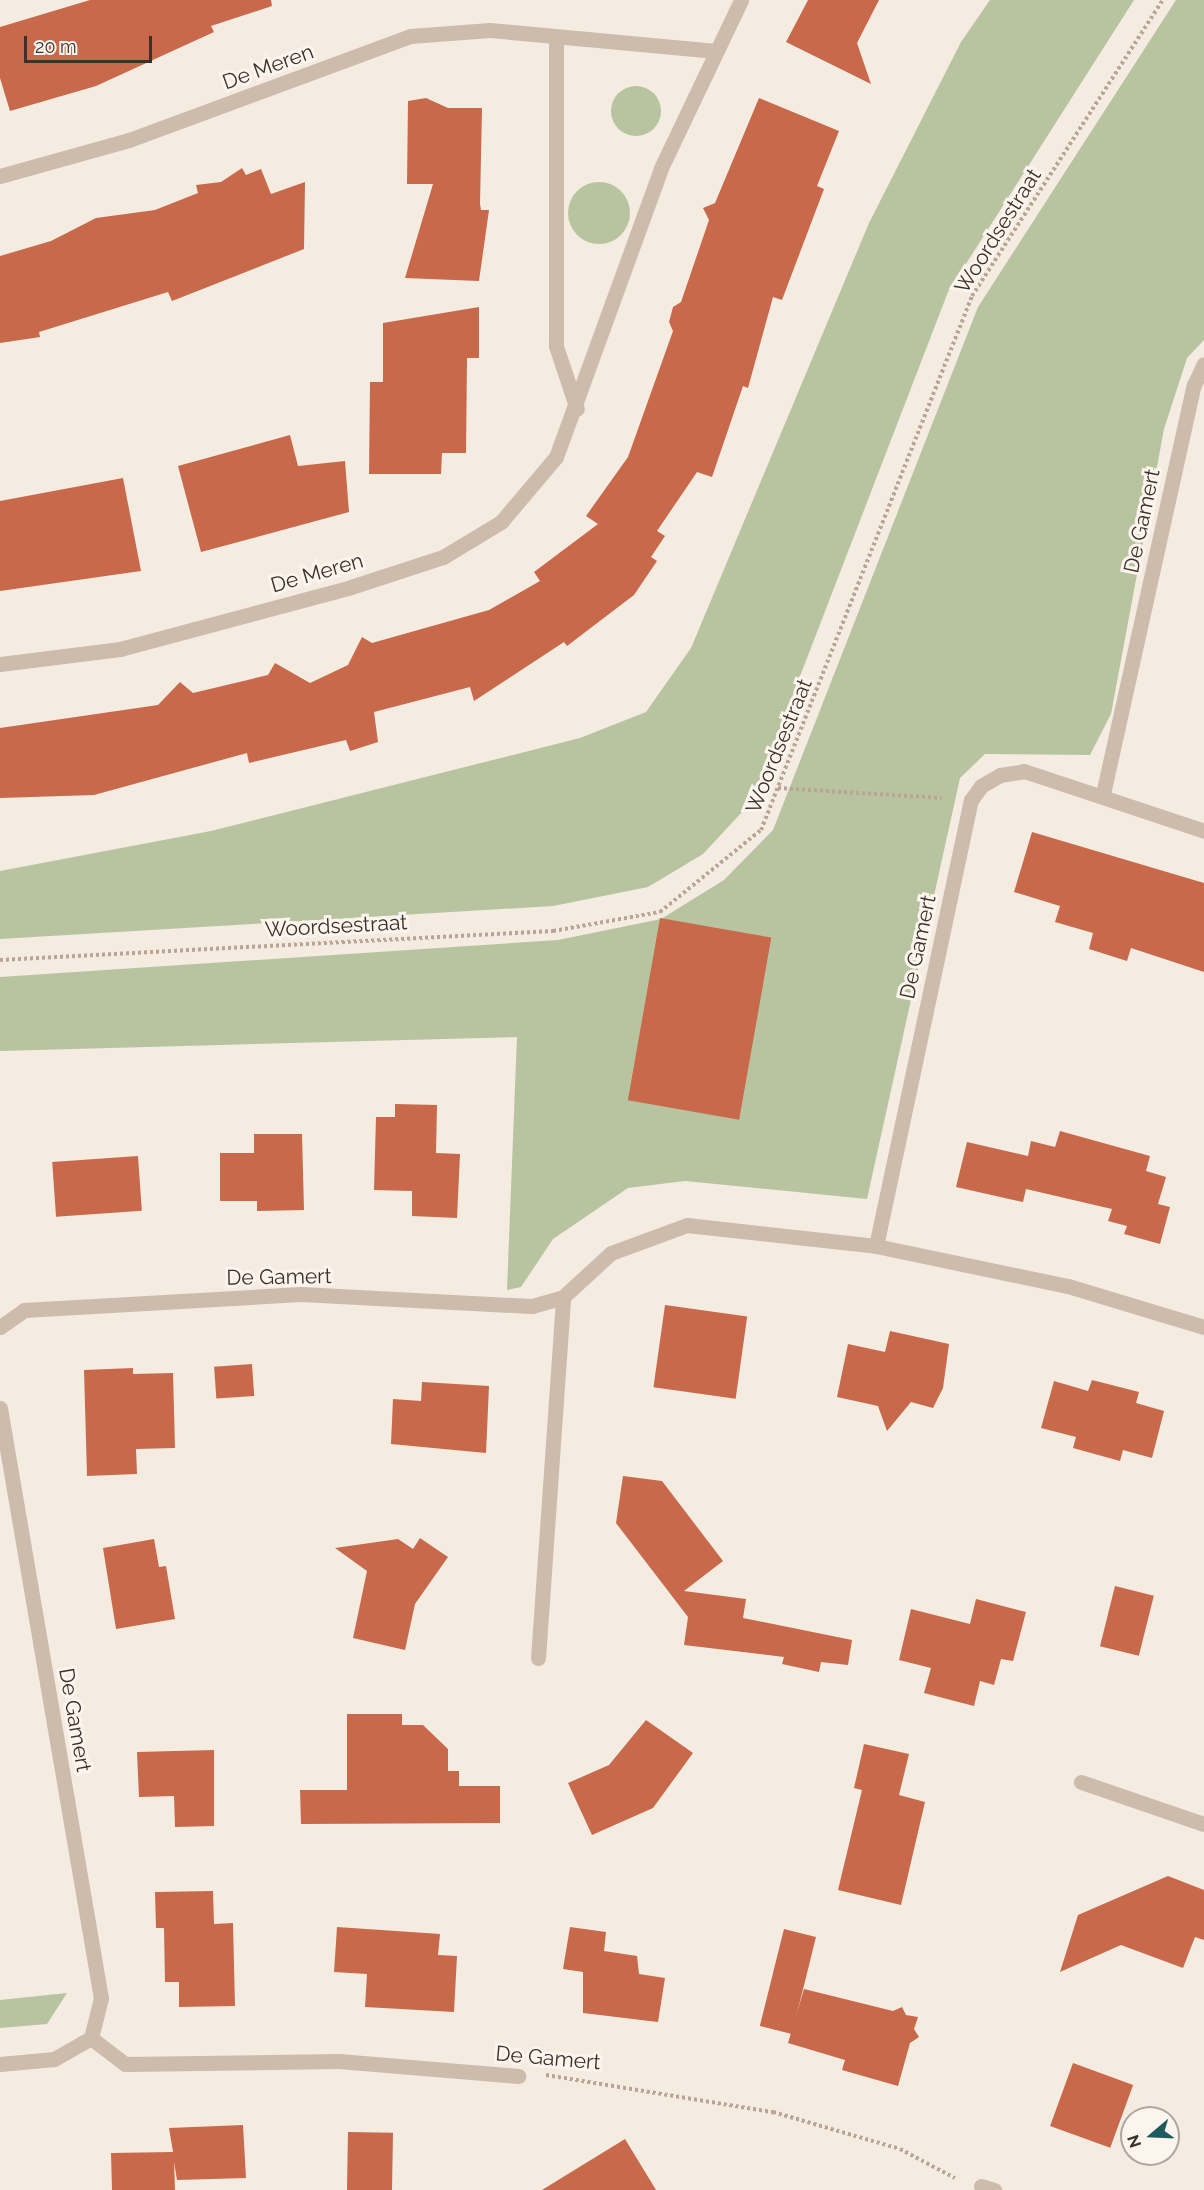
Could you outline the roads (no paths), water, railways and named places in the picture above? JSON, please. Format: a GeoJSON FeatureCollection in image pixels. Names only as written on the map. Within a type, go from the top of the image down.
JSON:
{"type":"FeatureCollection","features":[{"type":"Feature","properties":{"kind":"street","name":"De Meren"},"geometry":{"type":"LineString","coordinates":[[0,664],[120,649],[443,557],[501,522],[556,457],[577,409],[661,168],[741,0]]}},
{"type":"Feature","properties":{"kind":"street","name":"De Meren"},"geometry":{"type":"LineString","coordinates":[[0,176],[129,140],[410,36],[490,30],[716,51]]}},
{"type":"Feature","properties":{"kind":"street"},"geometry":{"type":"LineString","coordinates":[[556,37],[556,346],[577,409]]}},
{"type":"Feature","properties":{"kind":"street","name":"De Gamert"},"geometry":{"type":"LineString","coordinates":[[876,1246],[971,800],[1000,775],[1024,771],[1103,794],[1194,385],[1204,364]]}},
{"type":"Feature","properties":{"kind":"street"},"geometry":{"type":"LineString","coordinates":[[1103,794],[1204,831]]}},
{"type":"Feature","properties":{"kind":"street","name":"De Gamert"},"geometry":{"type":"LineString","coordinates":[[0,1327],[24,1310],[301,1294],[532,1306],[562,1297],[611,1253],[687,1225],[876,1246],[1068,1286],[1204,1328]]}},
{"type":"Feature","properties":{"kind":"street"},"geometry":{"type":"LineString","coordinates":[[538,1658],[562,1297]]}},
{"type":"Feature","properties":{"kind":"street","name":"De Gamert"},"geometry":{"type":"LineString","coordinates":[[0,1408],[101,1998],[91,2038],[125,2064],[339,2061],[518,2076]]}},
{"type":"Feature","properties":{"kind":"street"},"geometry":{"type":"LineString","coordinates":[[1081,1782],[1204,1824]]}},
{"type":"Feature","properties":{"kind":"street"},"geometry":{"type":"LineString","coordinates":[[0,2064],[54,2059],[91,2038]]}}]}
